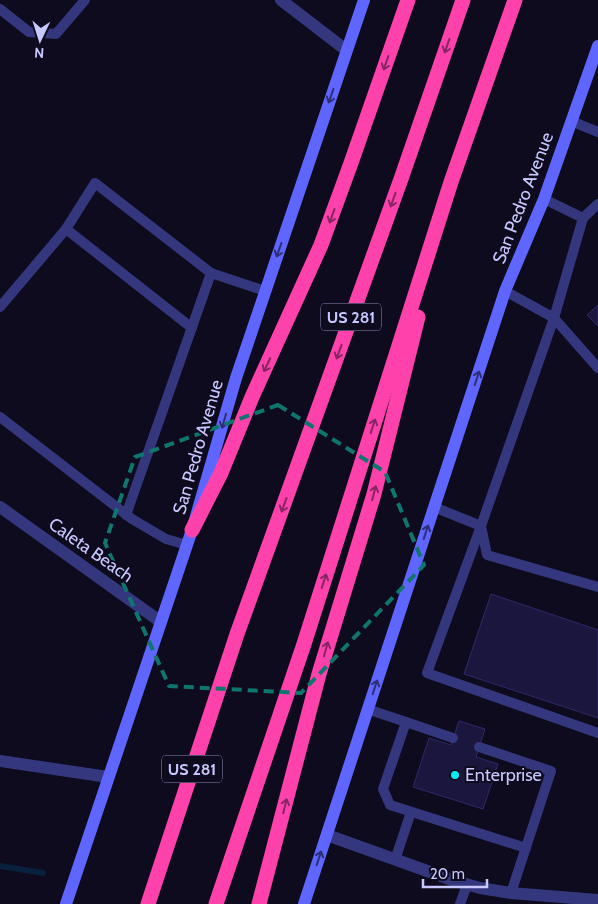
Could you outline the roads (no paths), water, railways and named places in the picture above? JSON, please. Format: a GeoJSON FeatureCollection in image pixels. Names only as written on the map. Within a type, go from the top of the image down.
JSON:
{"type":"FeatureCollection","features":[{"type":"Feature","properties":{"kind":"highway"},"geometry":{"type":"LineString","coordinates":[[192,530],[221,473],[252,397],[321,245],[408,0]]}},
{"type":"Feature","properties":{"kind":"highway","name":"US 281"},"geometry":{"type":"LineString","coordinates":[[148,904],[237,634],[401,179],[463,0]]}},
{"type":"Feature","properties":{"kind":"highway","name":"US 281"},"geometry":{"type":"LineString","coordinates":[[216,904],[304,644],[451,182],[515,0]]}},
{"type":"Feature","properties":{"kind":"highway"},"geometry":{"type":"LineString","coordinates":[[260,904],[319,674],[374,494],[451,182]]}},
{"type":"Feature","properties":{"kind":"main road","name":"San Pedro Avenue"},"geometry":{"type":"LineString","coordinates":[[66,904],[192,530],[236,378],[364,0]]}},
{"type":"Feature","properties":{"kind":"main road","name":"San Pedro Avenue"},"geometry":{"type":"LineString","coordinates":[[304,904],[505,291],[544,199],[572,121],[594,70],[598,46]]}},
{"type":"Feature","properties":{"kind":"street"},"geometry":{"type":"LineString","coordinates":[[281,0],[346,50]]}},
{"type":"Feature","properties":{"kind":"street","name":"Caleta Beach"},"geometry":{"type":"LineString","coordinates":[[0,507],[162,622]]}},
{"type":"Feature","properties":{"kind":"street"},"geometry":{"type":"LineString","coordinates":[[0,762],[108,777]]}},
{"type":"Feature","properties":{"kind":"street"},"geometry":{"type":"LineString","coordinates":[[327,835],[467,884],[511,893],[568,900],[598,900]]}},
{"type":"Feature","properties":{"kind":"lane"},"geometry":{"type":"LineString","coordinates":[[0,9],[29,32],[56,34],[85,0]]}},
{"type":"Feature","properties":{"kind":"lane"},"geometry":{"type":"LineString","coordinates":[[572,121],[598,132]]}},
{"type":"Feature","properties":{"kind":"lane"},"geometry":{"type":"LineString","coordinates":[[0,307],[66,230],[95,183],[211,273],[265,291]]}},
{"type":"Feature","properties":{"kind":"lane"},"geometry":{"type":"LineString","coordinates":[[544,199],[583,218]]}},
{"type":"Feature","properties":{"kind":"lane"},"geometry":{"type":"LineString","coordinates":[[598,204],[583,218],[554,318],[427,673],[598,733]]}},
{"type":"Feature","properties":{"kind":"lane"},"geometry":{"type":"LineString","coordinates":[[66,230],[192,328]]}},
{"type":"Feature","properties":{"kind":"lane"},"geometry":{"type":"LineString","coordinates":[[126,515],[211,273]]}},
{"type":"Feature","properties":{"kind":"lane"},"geometry":{"type":"LineString","coordinates":[[505,291],[554,318],[598,368]]}},
{"type":"Feature","properties":{"kind":"lane"},"geometry":{"type":"LineString","coordinates":[[0,418],[126,515],[166,539],[187,545]]}},
{"type":"Feature","properties":{"kind":"lane"},"geometry":{"type":"LineString","coordinates":[[434,508],[481,526]]}},
{"type":"Feature","properties":{"kind":"lane"},"geometry":{"type":"LineString","coordinates":[[481,526],[487,555],[598,587]]}},
{"type":"Feature","properties":{"kind":"lane"},"geometry":{"type":"LineString","coordinates":[[368,709],[453,738]]}},
{"type":"Feature","properties":{"kind":"lane"},"geometry":{"type":"LineString","coordinates":[[406,722],[383,789],[390,804],[526,848]]}},
{"type":"Feature","properties":{"kind":"lane"},"geometry":{"type":"LineString","coordinates":[[479,747],[551,771],[511,893]]}},
{"type":"Feature","properties":{"kind":"lane"},"geometry":{"type":"LineString","coordinates":[[395,860],[412,812]]}},
{"type":"Feature","properties":{"kind":"lane"},"geometry":{"type":"LineString","coordinates":[[460,904],[467,884]]}},
{"type":"Feature","properties":{"kind":"waterway"},"geometry":{"type":"LineString","coordinates":[[0,866],[43,873]]}},
{"type":"Feature","properties":{"kind":"place","name":"Enterprise"},"geometry":{"type":"Point","coordinates":[455,775]}}]}
